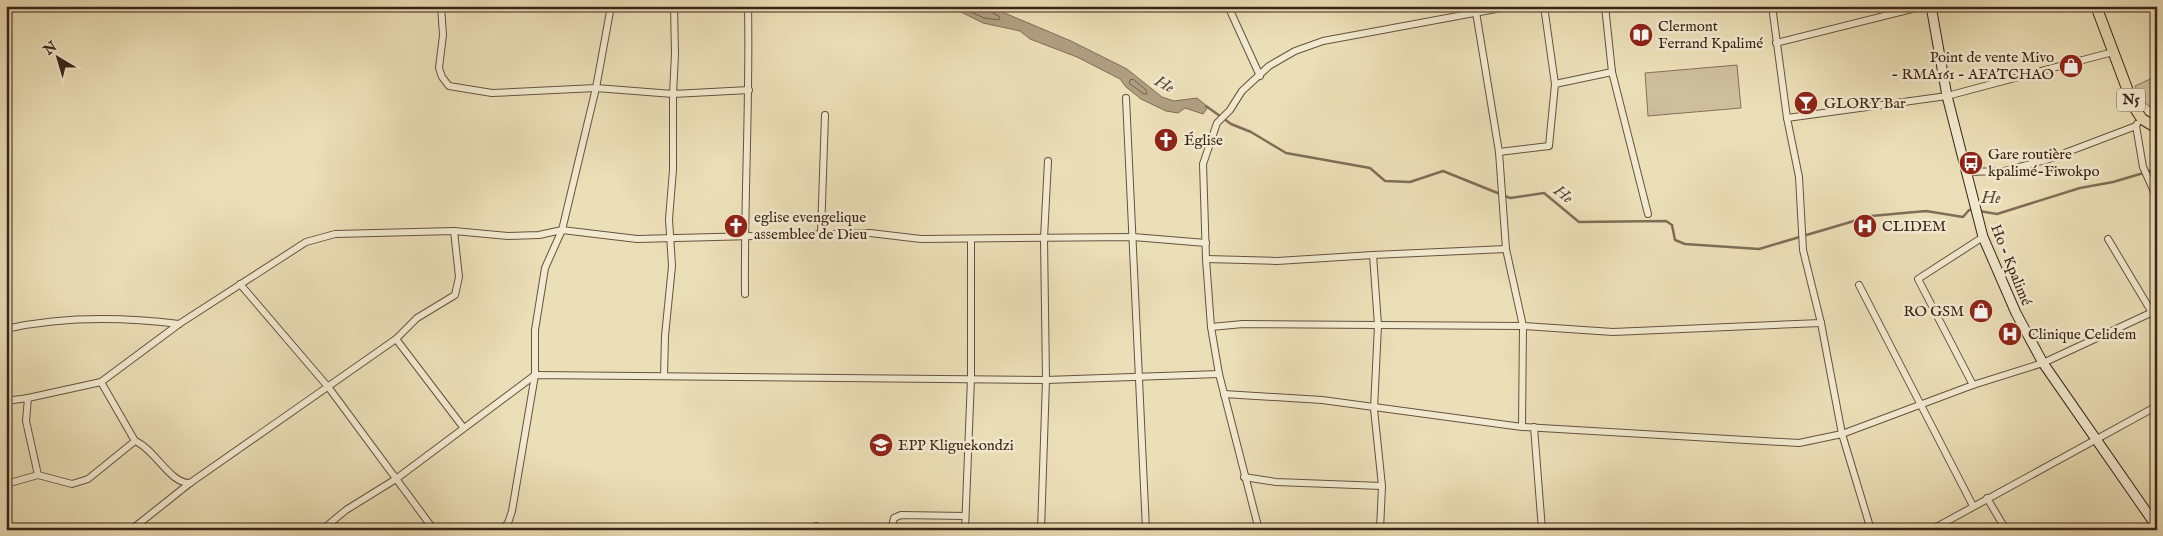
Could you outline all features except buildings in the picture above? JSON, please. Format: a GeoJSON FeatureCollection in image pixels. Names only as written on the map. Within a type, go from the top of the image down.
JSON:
{"type":"FeatureCollection","features":[{"type":"Feature","properties":{"kind":"main road","name":"Ho - Kpalimé"},"geometry":{"type":"LineString","coordinates":[[1931,6],[1947,96],[1983,237],[2016,313],[2043,363],[2157,527]]}},
{"type":"Feature","properties":{"kind":"main road","name":"N5"},"geometry":{"type":"LineString","coordinates":[[2096,6],[2139,123],[2157,128]]}},
{"type":"Feature","properties":{"kind":"street"},"geometry":{"type":"LineString","coordinates":[[441,6],[443,35],[439,68],[442,77],[449,86],[492,93],[596,88],[672,94],[749,90]]}},
{"type":"Feature","properties":{"kind":"street"},"geometry":{"type":"LineString","coordinates":[[501,530],[508,522],[512,511],[535,375],[535,330],[545,268],[562,230],[596,88],[603,39],[611,6]]}},
{"type":"Feature","properties":{"kind":"street"},"geometry":{"type":"LineString","coordinates":[[664,376],[665,336],[672,266],[674,6]]}},
{"type":"Feature","properties":{"kind":"street"},"geometry":{"type":"LineString","coordinates":[[745,294],[744,236],[749,90],[748,6]]}},
{"type":"Feature","properties":{"kind":"street"},"geometry":{"type":"LineString","coordinates":[[1228,6],[1260,76]]}},
{"type":"Feature","properties":{"kind":"street"},"geometry":{"type":"LineString","coordinates":[[1259,530],[1219,374],[1211,327],[1206,258],[1203,164],[1207,147],[1217,123],[1230,110],[1242,91],[1269,66],[1295,51],[1323,41],[1475,9],[1512,6]]}},
{"type":"Feature","properties":{"kind":"street"},"geometry":{"type":"LineString","coordinates":[[1499,152],[1548,146],[1555,84],[1544,6]]}},
{"type":"Feature","properties":{"kind":"street"},"geometry":{"type":"LineString","coordinates":[[1605,6],[1612,72],[1648,214]]}},
{"type":"Feature","properties":{"kind":"street"},"geometry":{"type":"LineString","coordinates":[[1772,6],[1787,118],[1799,176],[1803,250],[1821,323],[1842,434],[1871,530]]}},
{"type":"Feature","properties":{"kind":"street"},"geometry":{"type":"LineString","coordinates":[[1776,43],[1924,6]]}},
{"type":"Feature","properties":{"kind":"street"},"geometry":{"type":"LineString","coordinates":[[1475,9],[1499,152],[1506,249],[1523,326],[1522,427]]}},
{"type":"Feature","properties":{"kind":"street"},"geometry":{"type":"LineString","coordinates":[[1787,118],[1947,96],[2114,52]]}},
{"type":"Feature","properties":{"kind":"street"},"geometry":{"type":"LineString","coordinates":[[1555,84],[1612,72]]}},
{"type":"Feature","properties":{"kind":"street"},"geometry":{"type":"LineString","coordinates":[[1126,98],[1146,530]]}},
{"type":"Feature","properties":{"kind":"street"},"geometry":{"type":"LineString","coordinates":[[821,233],[825,115]]}},
{"type":"Feature","properties":{"kind":"street"},"geometry":{"type":"LineString","coordinates":[[1965,172],[2004,171],[2031,164],[2139,123],[2143,167],[2157,198]]}},
{"type":"Feature","properties":{"kind":"street"},"geometry":{"type":"LineString","coordinates":[[1041,530],[1046,380],[1044,238],[1048,161]]}},
{"type":"Feature","properties":{"kind":"street"},"geometry":{"type":"LineString","coordinates":[[6,401],[101,382],[179,324],[224,297],[240,284],[306,242],[336,234],[454,231],[508,236],[539,235],[562,230],[637,239],[821,233],[870,233],[921,239],[972,240],[1133,236],[1206,244]]}},
{"type":"Feature","properties":{"kind":"street"},"geometry":{"type":"LineString","coordinates":[[131,530],[190,483],[329,388],[356,366],[396,339],[417,318],[455,295],[459,277],[454,231]]}},
{"type":"Feature","properties":{"kind":"street"},"geometry":{"type":"LineString","coordinates":[[1973,385],[1918,279],[1983,237]]}},
{"type":"Feature","properties":{"kind":"street"},"geometry":{"type":"LineString","coordinates":[[2108,239],[2155,311],[2157,321]]}},
{"type":"Feature","properties":{"kind":"street"},"geometry":{"type":"LineString","coordinates":[[965,530],[971,378],[972,240]]}},
{"type":"Feature","properties":{"kind":"street"},"geometry":{"type":"LineString","coordinates":[[1206,258],[1277,261],[1506,249]]}},
{"type":"Feature","properties":{"kind":"street"},"geometry":{"type":"LineString","coordinates":[[1373,255],[1378,325],[1374,409],[1382,486],[1380,530]]}},
{"type":"Feature","properties":{"kind":"street"},"geometry":{"type":"LineString","coordinates":[[240,284],[329,388],[434,530]]}},
{"type":"Feature","properties":{"kind":"street"},"geometry":{"type":"LineString","coordinates":[[1859,285],[1973,506]]}},
{"type":"Feature","properties":{"kind":"street"},"geometry":{"type":"LineString","coordinates":[[1224,394],[1322,400],[1374,409],[1522,427],[1799,442],[1842,434],[1973,385],[2043,363],[2155,311]]}},
{"type":"Feature","properties":{"kind":"street"},"geometry":{"type":"LineString","coordinates":[[6,330],[57,321],[106,317],[179,324]]}},
{"type":"Feature","properties":{"kind":"street"},"geometry":{"type":"LineString","coordinates":[[1211,327],[1243,324],[1523,326],[1613,332],[1821,323]]}},
{"type":"Feature","properties":{"kind":"street"},"geometry":{"type":"LineString","coordinates":[[396,339],[463,427]]}},
{"type":"Feature","properties":{"kind":"street"},"geometry":{"type":"LineString","coordinates":[[322,530],[346,510],[396,478],[535,375],[1046,380],[1219,374]]}},
{"type":"Feature","properties":{"kind":"street"},"geometry":{"type":"LineString","coordinates":[[101,382],[135,441],[145,445],[178,481],[190,483]]}},
{"type":"Feature","properties":{"kind":"street"},"geometry":{"type":"LineString","coordinates":[[28,398],[26,421],[38,475]]}},
{"type":"Feature","properties":{"kind":"street"},"geometry":{"type":"LineString","coordinates":[[1931,530],[2157,406]]}},
{"type":"Feature","properties":{"kind":"street"},"geometry":{"type":"LineString","coordinates":[[1534,427],[1542,530]]}},
{"type":"Feature","properties":{"kind":"street"},"geometry":{"type":"LineString","coordinates":[[6,484],[38,475],[72,484],[88,479],[135,441]]}},
{"type":"Feature","properties":{"kind":"street"},"geometry":{"type":"LineString","coordinates":[[1244,477],[1276,482],[1382,486]]}},
{"type":"Feature","properties":{"kind":"street"},"geometry":{"type":"LineString","coordinates":[[1987,498],[2006,530]]}},
{"type":"Feature","properties":{"kind":"street"},"geometry":{"type":"LineString","coordinates":[[891,530],[894,518],[901,515],[965,516]]}},
{"type":"Feature","properties":{"kind":"shaded area"},"geometry":{"type":"Polygon","coordinates":[[[1737,65],[1741,108],[1648,116],[1645,73],[1737,65]]]}},
{"type":"Feature","properties":{"kind":"shaded area"},"geometry":{"type":"Polygon","coordinates":[[[2157,76],[2157,112],[2145,103],[2135,86],[2157,76]]]}},
{"type":"Feature","properties":{"kind":"water"},"geometry":{"type":"Polygon","coordinates":[[[949,6],[988,6],[1071,41],[1127,69],[1162,97],[1174,101],[1197,98],[1208,107],[1203,114],[1185,108],[1178,113],[1166,111],[1141,99],[1126,87],[1120,79],[1077,57],[1030,39],[1020,31],[983,23],[949,6]]]}},
{"type":"Feature","properties":{"kind":"waterway","name":"He"},"geometry":{"type":"LineString","coordinates":[[1206,106],[1231,124],[1251,132],[1286,153],[1370,168],[1385,181],[1410,182],[1443,171],[1510,198],[1544,193],[1579,222],[1666,221],[1672,225],[1675,240],[1685,244],[1759,249],[1871,216],[1926,211],[1963,217],[1969,210],[1974,210]]}},
{"type":"Feature","properties":{"kind":"waterway","name":"He"},"geometry":{"type":"LineString","coordinates":[[1979,211],[1997,214],[2080,188],[2113,182],[2157,169]]}},
{"type":"Feature","properties":{"kind":"place","name":"Clermont Ferrand Kpalimé"},"geometry":{"type":"Point","coordinates":[1641,35]}},
{"type":"Feature","properties":{"kind":"place","name":"Point de vente Mivo - RMA161 - AFATCHAO"},"geometry":{"type":"Point","coordinates":[2071,66]}},
{"type":"Feature","properties":{"kind":"place","name":"GLORY Bar"},"geometry":{"type":"Point","coordinates":[1806,103]}},
{"type":"Feature","properties":{"kind":"place","name":"Église"},"geometry":{"type":"Point","coordinates":[1166,140]}},
{"type":"Feature","properties":{"kind":"place","name":"Gare routière kpalimé-Fiwokpo"},"geometry":{"type":"Point","coordinates":[1971,163]}},
{"type":"Feature","properties":{"kind":"place","name":"eglise evengelique assemblee de Dieu"},"geometry":{"type":"Point","coordinates":[736,226]}},
{"type":"Feature","properties":{"kind":"place","name":"CLIDEM"},"geometry":{"type":"Point","coordinates":[1865,226]}},
{"type":"Feature","properties":{"kind":"place","name":"RO GSM"},"geometry":{"type":"Point","coordinates":[1981,311]}},
{"type":"Feature","properties":{"kind":"place","name":"Clinique Celidem"},"geometry":{"type":"Point","coordinates":[2010,334]}},
{"type":"Feature","properties":{"kind":"place","name":"EPP Kliguekondzi"},"geometry":{"type":"Point","coordinates":[881,445]}}]}
